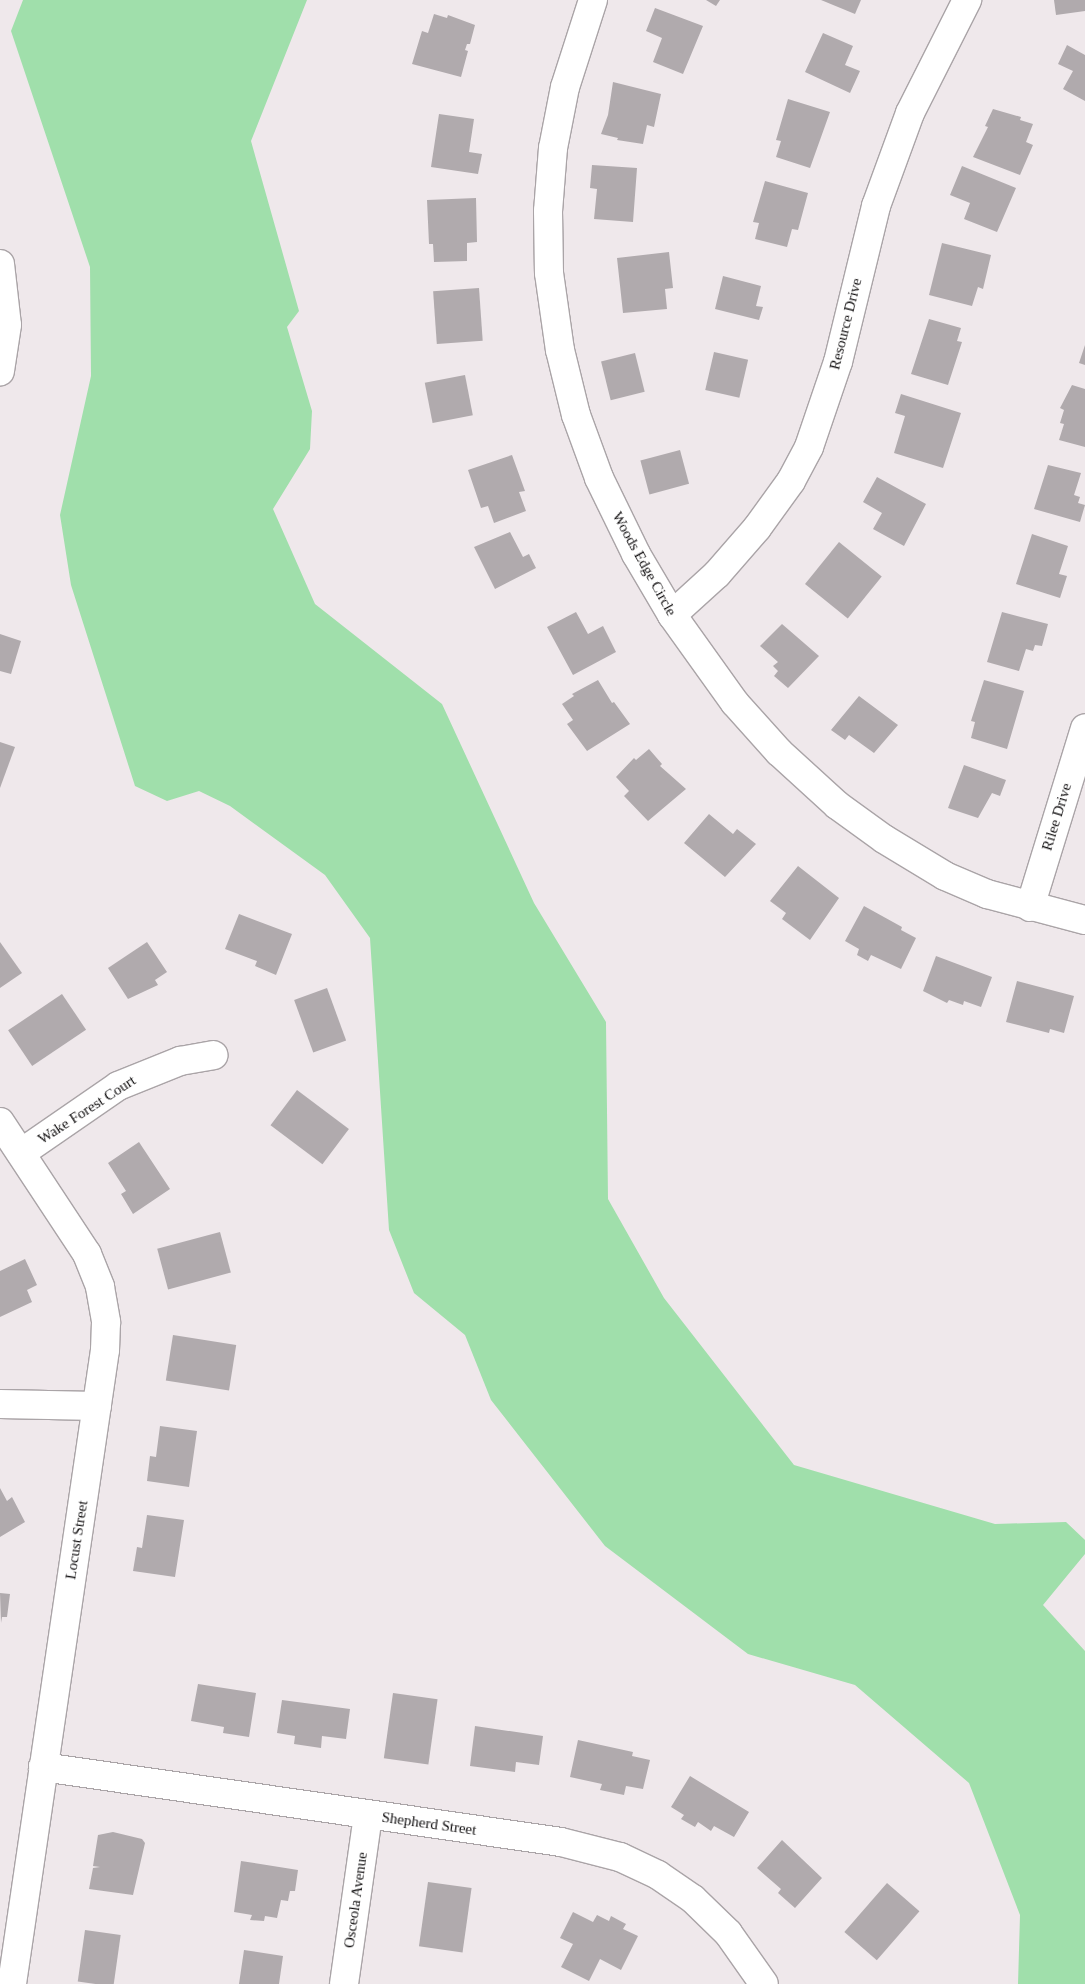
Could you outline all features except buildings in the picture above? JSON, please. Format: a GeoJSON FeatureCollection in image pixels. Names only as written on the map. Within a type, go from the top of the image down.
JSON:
{"type":"FeatureCollection","features":[{"type":"Feature","properties":{"kind":"street","name":"Woods Edge Circle"},"geometry":{"type":"LineString","coordinates":[[593,0],[564,87],[552,148],[548,211],[549,273],[560,350],[576,415],[592,460],[636,554],[672,615],[735,703],[778,752],[838,804],[884,839],[945,876],[987,894],[1030,907],[1085,920]]}},
{"type":"Feature","properties":{"kind":"street","name":"Resource Drive"},"geometry":{"type":"LineString","coordinates":[[672,615],[717,574],[757,528],[791,481],[809,447],[838,362],[876,206],[910,113],[967,0]]}},
{"type":"Feature","properties":{"kind":"street"},"geometry":{"type":"LineString","coordinates":[[0,264],[7,325],[0,371]]}},
{"type":"Feature","properties":{"kind":"street","name":"Rilee Drive"},"geometry":{"type":"LineString","coordinates":[[1030,907],[1085,728]]}},
{"type":"Feature","properties":{"kind":"street","name":"Wake Forest Court"},"geometry":{"type":"LineString","coordinates":[[20,1153],[118,1086],[180,1061],[214,1055]]}},
{"type":"Feature","properties":{"kind":"street","name":"Locust Street"},"geometry":{"type":"LineString","coordinates":[[0,1122],[83,1246],[100,1287],[106,1322],[105,1350],[12,1984]]}},
{"type":"Feature","properties":{"kind":"street"},"geometry":{"type":"LineString","coordinates":[[0,1404],[97,1406]]}},
{"type":"Feature","properties":{"kind":"street","name":"Shepherd Street"},"geometry":{"type":"LineString","coordinates":[[43,1767],[368,1816],[560,1842],[620,1857],[658,1875],[693,1899],[728,1933],[764,1984]]}},
{"type":"Feature","properties":{"kind":"street","name":"Osceola Avenue"},"geometry":{"type":"LineString","coordinates":[[344,1984],[368,1816]]}},
{"type":"Feature","properties":{"kind":"green space"},"geometry":{"type":"Polygon","coordinates":[[[23,0],[307,0],[251,141],[299,311],[287,327],[312,411],[310,449],[273,509],[315,604],[442,704],[534,903],[606,1022],[608,1199],[664,1298],[794,1465],[995,1524],[1066,1522],[1085,1540],[1085,1554],[1043,1605],[1085,1651],[1085,1984],[1018,1984],[1020,1915],[969,1783],[855,1685],[748,1654],[605,1546],[491,1400],[465,1335],[414,1293],[389,1230],[370,938],[325,875],[230,806],[199,791],[167,801],[135,786],[71,585],[60,515],[91,376],[90,267],[11,31],[23,0]]]}}]}
